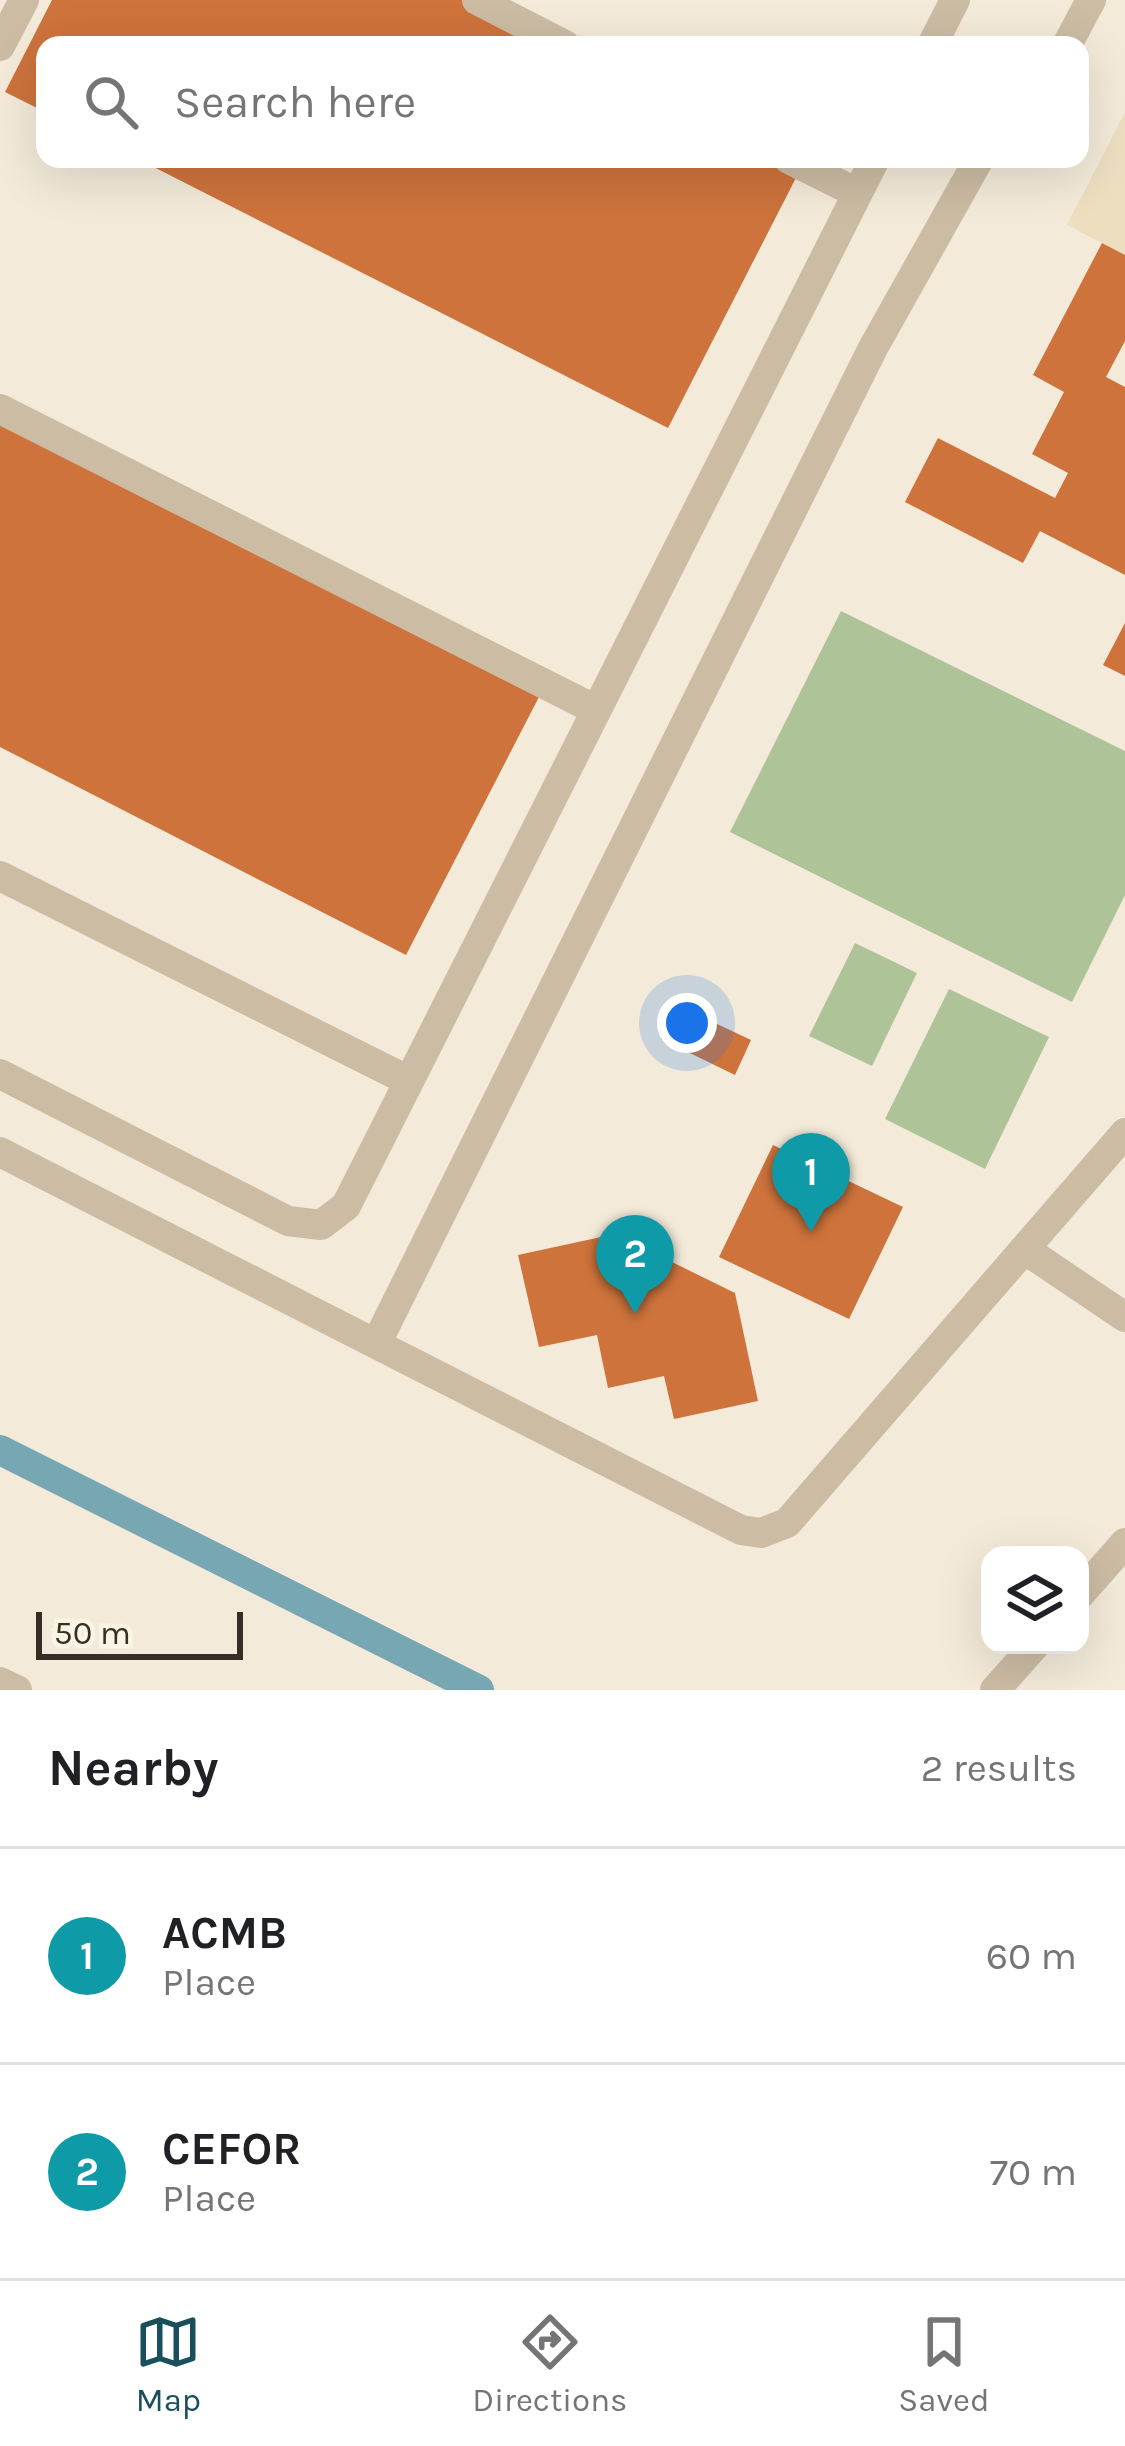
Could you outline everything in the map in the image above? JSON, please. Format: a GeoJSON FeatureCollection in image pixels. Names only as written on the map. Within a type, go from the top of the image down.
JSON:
{"type":"FeatureCollection","features":[{"type":"Feature","properties":{"kind":"street"},"geometry":{"type":"LineString","coordinates":[[0,46],[24,0]]}},
{"type":"Feature","properties":{"kind":"street"},"geometry":{"type":"LineString","coordinates":[[477,0],[548,36]]}},
{"type":"Feature","properties":{"kind":"street"},"geometry":{"type":"LineString","coordinates":[[937,36],[955,0]]}},
{"type":"Feature","properties":{"kind":"street"},"geometry":{"type":"LineString","coordinates":[[1072,36],[1091,0]]}},
{"type":"Feature","properties":{"kind":"street"},"geometry":{"type":"LineString","coordinates":[[806,168],[857,194]]}},
{"type":"Feature","properties":{"kind":"street"},"geometry":{"type":"LineString","coordinates":[[0,1074],[288,1222],[320,1225],[346,1206],[870,168]]}},
{"type":"Feature","properties":{"kind":"street"},"geometry":{"type":"LineString","coordinates":[[376,1344],[873,348],[974,168]]}},
{"type":"Feature","properties":{"kind":"street"},"geometry":{"type":"LineString","coordinates":[[0,409],[596,710]]}},
{"type":"Feature","properties":{"kind":"street"},"geometry":{"type":"LineString","coordinates":[[0,876],[409,1081]]}},
{"type":"Feature","properties":{"kind":"street"},"geometry":{"type":"LineString","coordinates":[[0,1152],[741,1530],[761,1533],[787,1523],[1125,1133]]}},
{"type":"Feature","properties":{"kind":"street"},"geometry":{"type":"LineString","coordinates":[[1024,1249],[1125,1317]]}},
{"type":"Feature","properties":{"kind":"street"},"geometry":{"type":"LineString","coordinates":[[1089,1584],[1125,1543]]}},
{"type":"Feature","properties":{"kind":"street"},"geometry":{"type":"LineString","coordinates":[[995,1690],[1026,1654]]}},
{"type":"Feature","properties":{"kind":"street"},"geometry":{"type":"LineString","coordinates":[[0,1682],[17,1690]]}},
{"type":"Feature","properties":{"kind":"green space"},"geometry":{"type":"Polygon","coordinates":[[[841,611],[1125,751],[1125,895],[1072,1002],[730,832],[841,611]]]}},
{"type":"Feature","properties":{"kind":"green space"},"geometry":{"type":"Polygon","coordinates":[[[855,943],[917,973],[872,1066],[809,1036],[855,943]]]}},
{"type":"Feature","properties":{"kind":"green space"},"geometry":{"type":"Polygon","coordinates":[[[949,989],[1049,1037],[985,1169],[885,1119],[949,989]]]}},
{"type":"Feature","properties":{"kind":"shaded area"},"geometry":{"type":"Polygon","coordinates":[[[1125,112],[1125,255],[1067,225],[1125,112]]]}},
{"type":"Feature","properties":{"kind":"building"},"geometry":{"type":"Polygon","coordinates":[[[52,0],[469,0],[540,36],[36,36],[36,108],[5,92],[52,0]]]}},
{"type":"Feature","properties":{"kind":"building"},"geometry":{"type":"Polygon","coordinates":[[[156,168],[801,168],[668,428],[156,168]]]}},
{"type":"Feature","properties":{"kind":"building"},"geometry":{"type":"Polygon","coordinates":[[[1102,243],[1125,255],[1125,341],[1106,377],[1125,387],[1125,575],[1040,531],[1023,563],[905,502],[938,438],[1055,498],[1068,473],[1032,454],[1064,392],[1033,375],[1102,243]]]}},
{"type":"Feature","properties":{"kind":"building"},"geometry":{"type":"Polygon","coordinates":[[[0,418],[540,695],[406,955],[0,747],[0,418]]]}},
{"type":"Feature","properties":{"kind":"building"},"geometry":{"type":"Polygon","coordinates":[[[1125,623],[1125,676],[1103,665],[1125,623]]]}},
{"type":"Feature","properties":{"kind":"building"},"geometry":{"type":"Polygon","coordinates":[[[677,1005],[751,1040],[735,1075],[661,1039],[677,1005]]]}},
{"type":"Feature","properties":{"kind":"building"},"geometry":{"type":"Polygon","coordinates":[[[773,1145],[903,1207],[849,1319],[719,1257],[773,1145]]]}},
{"type":"Feature","properties":{"kind":"building"},"geometry":{"type":"Polygon","coordinates":[[[615,1234],[735,1293],[758,1401],[674,1419],[664,1376],[608,1388],[597,1335],[539,1347],[518,1255],[615,1234]]]}},
{"type":"Feature","properties":{"kind":"waterway"},"geometry":{"type":"LineString","coordinates":[[0,1450],[479,1690]]}},
{"type":"Feature","properties":{"kind":"place","name":"ACMB"},"geometry":{"type":"Point","coordinates":[811,1232]}},
{"type":"Feature","properties":{"kind":"place","name":"CEFOR"},"geometry":{"type":"Point","coordinates":[635,1314]}}]}
